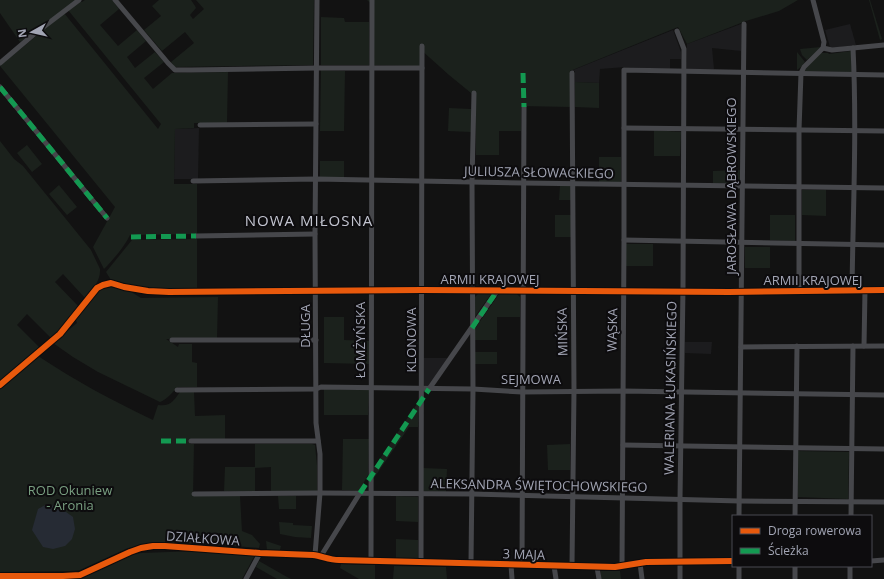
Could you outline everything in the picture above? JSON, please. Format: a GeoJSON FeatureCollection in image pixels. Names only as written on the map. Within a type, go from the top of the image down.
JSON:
{"type":"FeatureCollection","features":[{"type":"Feature","properties":{"kind":"street"},"geometry":{"type":"LineString","coordinates":[[0,55],[2,61],[80,0]]}},
{"type":"Feature","properties":{"kind":"street"},"geometry":{"type":"LineString","coordinates":[[115,0],[175,70],[422,68]]}},
{"type":"Feature","properties":{"kind":"street","name":"DŁUGA"},"geometry":{"type":"LineString","coordinates":[[315,555],[320,493],[320,454],[316,423],[315,234],[317,0]]}},
{"type":"Feature","properties":{"kind":"street","name":"ŁOMŻYŃSKA"},"geometry":{"type":"LineString","coordinates":[[371,560],[372,0]]}},
{"type":"Feature","properties":{"kind":"street"},"geometry":{"type":"LineString","coordinates":[[799,291],[799,130],[801,73],[804,67],[823,48],[824,42],[813,0]]}},
{"type":"Feature","properties":{"kind":"street","name":"JAROSŁAWA DĄBROWSKIEGO"},"geometry":{"type":"LineString","coordinates":[[740,515],[744,24]]}},
{"type":"Feature","properties":{"kind":"street","name":"WALERIANA ŁUKASIŃSKIEGO"},"geometry":{"type":"LineString","coordinates":[[677,31],[684,49],[680,579]]}},
{"type":"Feature","properties":{"kind":"street"},"geometry":{"type":"LineString","coordinates":[[823,48],[832,50],[884,45]]}},
{"type":"Feature","properties":{"kind":"street","name":"KLONOWA"},"geometry":{"type":"LineString","coordinates":[[421,562],[422,46]]}},
{"type":"Feature","properties":{"kind":"street"},"geometry":{"type":"LineString","coordinates":[[852,290],[854,130],[853,48]]}},
{"type":"Feature","properties":{"kind":"street","name":"WĄSKA"},"geometry":{"type":"LineString","coordinates":[[622,566],[624,70],[684,71]]}},
{"type":"Feature","properties":{"kind":"street"},"geometry":{"type":"LineString","coordinates":[[684,71],[884,75]]}},
{"type":"Feature","properties":{"kind":"street","name":"MIŃSKA"},"geometry":{"type":"LineString","coordinates":[[572,73],[574,390],[572,566]]}},
{"type":"Feature","properties":{"kind":"street"},"geometry":{"type":"LineString","coordinates":[[0,87],[107,218]]}},
{"type":"Feature","properties":{"kind":"street"},"geometry":{"type":"LineString","coordinates":[[471,563],[473,389],[472,182],[474,93]]}},
{"type":"Feature","properties":{"kind":"street"},"geometry":{"type":"LineString","coordinates":[[522,565],[524,107]]}},
{"type":"Feature","properties":{"kind":"street"},"geometry":{"type":"LineString","coordinates":[[200,125],[316,124]]}},
{"type":"Feature","properties":{"kind":"street"},"geometry":{"type":"LineString","coordinates":[[624,128],[884,131]]}},
{"type":"Feature","properties":{"kind":"street","name":"JULIUSZA SŁOWACKIEGO"},"geometry":{"type":"LineString","coordinates":[[193,182],[316,179],[884,188]]}},
{"type":"Feature","properties":{"kind":"street"},"geometry":{"type":"LineString","coordinates":[[196,236],[315,234]]}},
{"type":"Feature","properties":{"kind":"street"},"geometry":{"type":"LineString","coordinates":[[624,240],[884,245]]}},
{"type":"Feature","properties":{"kind":"street","name":"ARMII KRAJOWEJ"},"geometry":{"type":"LineString","coordinates":[[0,385],[60,334],[97,288],[107,283],[148,291],[169,292],[422,290],[742,292],[884,290]]}},
{"type":"Feature","properties":{"kind":"street"},"geometry":{"type":"LineString","coordinates":[[864,346],[865,290]]}},
{"type":"Feature","properties":{"kind":"street"},"geometry":{"type":"LineString","coordinates":[[429,389],[497,291]]}},
{"type":"Feature","properties":{"kind":"street"},"geometry":{"type":"LineString","coordinates":[[172,340],[316,340]]}},
{"type":"Feature","properties":{"kind":"street"},"geometry":{"type":"LineString","coordinates":[[795,515],[797,346]]}},
{"type":"Feature","properties":{"kind":"street"},"geometry":{"type":"LineString","coordinates":[[851,515],[853,346]]}},
{"type":"Feature","properties":{"kind":"street"},"geometry":{"type":"LineString","coordinates":[[742,347],[884,346]]}},
{"type":"Feature","properties":{"kind":"street","name":"SEJMOWA"},"geometry":{"type":"LineString","coordinates":[[178,390],[316,389],[321,387],[473,389],[522,392],[622,390],[884,395]]}},
{"type":"Feature","properties":{"kind":"street"},"geometry":{"type":"LineString","coordinates":[[191,441],[318,440]]}},
{"type":"Feature","properties":{"kind":"street"},"geometry":{"type":"LineString","coordinates":[[623,445],[884,450]]}},
{"type":"Feature","properties":{"kind":"street"},"geometry":{"type":"LineString","coordinates":[[321,556],[360,493]]}},
{"type":"Feature","properties":{"kind":"street","name":"ALEKSANDRA ŚWIĘTOCHOWSKIEGO"},"geometry":{"type":"LineString","coordinates":[[194,494],[472,494],[740,501],[884,502]]}},
{"type":"Feature","properties":{"kind":"street","name":"DZIAŁKOWA"},"geometry":{"type":"LineString","coordinates":[[0,576],[80,575],[130,552],[152,546],[315,555]]}},
{"type":"Feature","properties":{"kind":"street"},"geometry":{"type":"LineString","coordinates":[[246,579],[260,553]]}},
{"type":"Feature","properties":{"kind":"street","name":"3 MAJA"},"geometry":{"type":"LineString","coordinates":[[315,555],[333,560],[597,567],[622,566],[646,562],[732,561]]}},
{"type":"Feature","properties":{"kind":"street"},"geometry":{"type":"LineString","coordinates":[[872,561],[884,560]]}},
{"type":"Feature","properties":{"kind":"street"},"geometry":{"type":"LineString","coordinates":[[640,563],[642,579]]}},
{"type":"Feature","properties":{"kind":"street"},"geometry":{"type":"LineString","coordinates":[[511,564],[512,579]]}},
{"type":"Feature","properties":{"kind":"street"},"geometry":{"type":"LineString","coordinates":[[554,566],[556,579]]}},
{"type":"Feature","properties":{"kind":"street"},"geometry":{"type":"LineString","coordinates":[[597,567],[599,579]]}},
{"type":"Feature","properties":{"kind":"street"},"geometry":{"type":"LineString","coordinates":[[739,567],[739,579]]}},
{"type":"Feature","properties":{"kind":"street"},"geometry":{"type":"LineString","coordinates":[[795,567],[795,579]]}},
{"type":"Feature","properties":{"kind":"street"},"geometry":{"type":"LineString","coordinates":[[850,567],[850,579]]}},
{"type":"Feature","properties":{"kind":"shaded area"},"geometry":{"type":"Polygon","coordinates":[[[741,24],[741,51],[712,48],[714,69],[687,70],[687,44],[741,24]]]}},
{"type":"Feature","properties":{"kind":"shaded area"},"geometry":{"type":"Polygon","coordinates":[[[850,24],[856,45],[830,47],[825,30],[850,24]]]}},
{"type":"Feature","properties":{"kind":"shaded area"},"geometry":{"type":"Polygon","coordinates":[[[673,30],[681,52],[681,59],[670,59],[670,69],[625,67],[600,69],[599,83],[575,82],[575,71],[568,72],[673,30]]]}},
{"type":"Feature","properties":{"kind":"shaded area"},"geometry":{"type":"Polygon","coordinates":[[[199,128],[198,179],[174,179],[175,129],[199,128]]]}},
{"type":"Feature","properties":{"kind":"shaded area"},"geometry":{"type":"Polygon","coordinates":[[[685,342],[712,342],[711,354],[685,353],[685,342]]]}},
{"type":"Feature","properties":{"kind":"shaded area"},"geometry":{"type":"Polygon","coordinates":[[[424,358],[447,358],[429,387],[424,387],[424,358]]]}},
{"type":"Feature","properties":{"kind":"shaded area"},"geometry":{"type":"Polygon","coordinates":[[[47,504],[49,508],[55,504],[73,517],[75,529],[72,539],[65,546],[53,549],[43,547],[32,530],[38,509],[47,504]]]}},
{"type":"Feature","properties":{"kind":"green space"},"geometry":{"type":"Polygon","coordinates":[[[0,0],[77,0],[20,42],[0,13],[0,0]]]}},
{"type":"Feature","properties":{"kind":"green space"},"geometry":{"type":"Polygon","coordinates":[[[85,0],[112,0],[119,9],[100,25],[118,46],[137,30],[146,41],[127,57],[135,68],[155,52],[164,62],[144,78],[153,89],[172,73],[228,72],[227,123],[194,123],[194,128],[175,129],[174,184],[197,184],[197,234],[130,235],[125,244],[104,269],[93,247],[115,207],[0,66],[64,13],[158,129],[161,124],[68,10],[80,1],[82,2],[85,0]]]}},
{"type":"Feature","properties":{"kind":"green space"},"geometry":{"type":"Polygon","coordinates":[[[159,0],[191,0],[196,8],[190,15],[193,19],[204,9],[196,0],[314,0],[313,65],[175,67],[171,62],[194,43],[185,32],[162,51],[144,30],[161,16],[152,6],[159,0]]]}},
{"type":"Feature","properties":{"kind":"green space"},"geometry":{"type":"Polygon","coordinates":[[[367,0],[798,0],[779,11],[746,21],[687,44],[678,27],[570,71],[570,107],[521,106],[521,131],[499,131],[499,155],[476,155],[476,98],[420,49],[420,66],[374,65],[374,6],[367,0]]]}},
{"type":"Feature","properties":{"kind":"green space"},"geometry":{"type":"Polygon","coordinates":[[[869,0],[882,39],[880,40],[869,0]]]}},
{"type":"Feature","properties":{"kind":"green space"},"geometry":{"type":"Polygon","coordinates":[[[321,17],[344,18],[345,22],[369,22],[369,65],[321,65],[321,17]]]}},
{"type":"Feature","properties":{"kind":"green space"},"geometry":{"type":"Polygon","coordinates":[[[821,47],[807,60],[802,55],[800,49],[821,47]]]}},
{"type":"Feature","properties":{"kind":"green space"},"geometry":{"type":"Polygon","coordinates":[[[851,51],[852,72],[804,71],[819,53],[829,54],[851,51]]]}},
{"type":"Feature","properties":{"kind":"green space"},"geometry":{"type":"Polygon","coordinates":[[[797,52],[805,62],[797,70],[797,52]]]}},
{"type":"Feature","properties":{"kind":"green space"},"geometry":{"type":"Polygon","coordinates":[[[321,70],[345,71],[344,131],[320,131],[321,70]]]}},
{"type":"Feature","properties":{"kind":"green space"},"geometry":{"type":"Polygon","coordinates":[[[575,82],[599,83],[599,108],[575,107],[575,82]]]}},
{"type":"Feature","properties":{"kind":"green space"},"geometry":{"type":"Polygon","coordinates":[[[449,108],[471,109],[471,132],[448,131],[449,108]]]}},
{"type":"Feature","properties":{"kind":"green space"},"geometry":{"type":"Polygon","coordinates":[[[654,130],[681,132],[680,156],[654,156],[654,130]]]}},
{"type":"Feature","properties":{"kind":"green space"},"geometry":{"type":"Polygon","coordinates":[[[0,141],[14,159],[23,166],[91,250],[100,269],[100,273],[98,281],[85,298],[63,274],[55,282],[79,307],[52,339],[27,314],[17,325],[40,348],[0,383],[0,141]]]}},
{"type":"Feature","properties":{"kind":"green space"},"geometry":{"type":"Polygon","coordinates":[[[27,145],[42,164],[32,172],[17,153],[27,145]]]}},
{"type":"Feature","properties":{"kind":"green space"},"geometry":{"type":"Polygon","coordinates":[[[599,157],[621,157],[621,182],[599,182],[599,157]]]}},
{"type":"Feature","properties":{"kind":"green space"},"geometry":{"type":"Polygon","coordinates":[[[320,161],[344,161],[344,177],[320,177],[320,161]]]}},
{"type":"Feature","properties":{"kind":"green space"},"geometry":{"type":"Polygon","coordinates":[[[740,170],[740,183],[713,183],[713,171],[740,170]]]}},
{"type":"Feature","properties":{"kind":"green space"},"geometry":{"type":"Polygon","coordinates":[[[59,185],[77,207],[67,215],[49,194],[59,185]]]}},
{"type":"Feature","properties":{"kind":"green space"},"geometry":{"type":"Polygon","coordinates":[[[560,186],[571,186],[571,200],[559,200],[560,186]]]}},
{"type":"Feature","properties":{"kind":"green space"},"geometry":{"type":"Polygon","coordinates":[[[802,190],[826,190],[826,216],[802,215],[802,190]]]}},
{"type":"Feature","properties":{"kind":"green space"},"geometry":{"type":"Polygon","coordinates":[[[555,215],[571,215],[571,237],[555,237],[555,215]]]}},
{"type":"Feature","properties":{"kind":"green space"},"geometry":{"type":"Polygon","coordinates":[[[770,215],[795,215],[795,241],[770,240],[770,215]]]}},
{"type":"Feature","properties":{"kind":"green space"},"geometry":{"type":"Polygon","coordinates":[[[197,239],[197,289],[152,290],[116,282],[111,280],[106,272],[132,240],[197,239]]]}},
{"type":"Feature","properties":{"kind":"green space"},"geometry":{"type":"Polygon","coordinates":[[[626,244],[653,244],[653,266],[626,266],[626,244]]]}},
{"type":"Feature","properties":{"kind":"green space"},"geometry":{"type":"Polygon","coordinates":[[[745,247],[770,247],[770,268],[745,268],[745,247]]]}},
{"type":"Feature","properties":{"kind":"green space"},"geometry":{"type":"Polygon","coordinates":[[[108,286],[128,290],[141,298],[218,297],[217,339],[166,339],[178,347],[179,344],[192,344],[192,362],[197,363],[197,387],[178,387],[168,397],[160,402],[98,372],[53,343],[77,323],[76,320],[78,315],[99,288],[108,286]]]}},
{"type":"Feature","properties":{"kind":"green space"},"geometry":{"type":"Polygon","coordinates":[[[478,294],[491,294],[474,318],[475,297],[478,294]]]}},
{"type":"Feature","properties":{"kind":"green space"},"geometry":{"type":"Polygon","coordinates":[[[499,294],[517,294],[520,297],[520,317],[497,317],[497,340],[474,340],[474,330],[499,294]]]}},
{"type":"Feature","properties":{"kind":"green space"},"geometry":{"type":"Polygon","coordinates":[[[324,317],[344,317],[344,340],[369,341],[369,364],[324,363],[324,317]]]}},
{"type":"Feature","properties":{"kind":"green space"},"geometry":{"type":"Polygon","coordinates":[[[474,352],[497,352],[497,364],[474,364],[474,352]]]}},
{"type":"Feature","properties":{"kind":"green space","name":"ROD Okuniew - Aronia"},"geometry":{"type":"Polygon","coordinates":[[[38,356],[94,390],[153,420],[158,405],[169,404],[180,392],[194,392],[195,416],[225,415],[225,439],[190,440],[190,444],[194,444],[193,496],[240,496],[242,531],[252,535],[260,544],[259,548],[198,543],[141,546],[128,548],[80,570],[0,572],[0,388],[38,356]]]}},
{"type":"Feature","properties":{"kind":"green space"},"geometry":{"type":"Polygon","coordinates":[[[324,389],[369,390],[368,415],[324,415],[324,389]]]}},
{"type":"Feature","properties":{"kind":"green space"},"geometry":{"type":"Polygon","coordinates":[[[419,401],[418,427],[409,427],[374,478],[374,466],[419,401]]]}},
{"type":"Feature","properties":{"kind":"green space"},"geometry":{"type":"Polygon","coordinates":[[[343,439],[369,439],[368,475],[359,491],[342,490],[343,439]]]}},
{"type":"Feature","properties":{"kind":"green space"},"geometry":{"type":"Polygon","coordinates":[[[255,444],[315,445],[317,491],[271,491],[271,467],[255,468],[255,491],[224,491],[225,467],[255,467],[255,444]]]}},
{"type":"Feature","properties":{"kind":"green space"},"geometry":{"type":"Polygon","coordinates":[[[570,444],[570,470],[548,470],[547,445],[570,444]]]}},
{"type":"Feature","properties":{"kind":"green space"},"geometry":{"type":"Polygon","coordinates":[[[798,451],[849,452],[848,499],[798,497],[798,451]]]}},
{"type":"Feature","properties":{"kind":"green space"},"geometry":{"type":"Polygon","coordinates":[[[423,468],[447,469],[446,492],[423,491],[423,468]]]}},
{"type":"Feature","properties":{"kind":"green space"},"geometry":{"type":"Polygon","coordinates":[[[278,496],[296,496],[296,509],[279,509],[278,496]]]}},
{"type":"Feature","properties":{"kind":"green space"},"geometry":{"type":"Polygon","coordinates":[[[396,496],[418,497],[418,522],[396,521],[396,496]]]}},
{"type":"Feature","properties":{"kind":"green space"},"geometry":{"type":"Polygon","coordinates":[[[279,522],[293,523],[293,525],[312,526],[311,538],[280,534],[279,522]]]}},
{"type":"Feature","properties":{"kind":"green space"},"geometry":{"type":"Polygon","coordinates":[[[396,539],[418,540],[418,558],[396,558],[396,539]]]}},
{"type":"Feature","properties":{"kind":"green space"},"geometry":{"type":"Polygon","coordinates":[[[266,541],[281,546],[280,550],[267,550],[266,541]]]}},
{"type":"Feature","properties":{"kind":"green space"},"geometry":{"type":"Polygon","coordinates":[[[196,551],[255,555],[242,579],[60,579],[83,577],[133,554],[196,551]]]}},
{"type":"Feature","properties":{"kind":"green space"},"geometry":{"type":"Polygon","coordinates":[[[259,561],[291,579],[277,579],[256,567],[259,561]]]}},
{"type":"Feature","properties":{"kind":"green space"},"geometry":{"type":"Polygon","coordinates":[[[341,564],[375,565],[375,579],[359,579],[340,568],[341,564]]]}},
{"type":"Feature","properties":{"kind":"green space"},"geometry":{"type":"Polygon","coordinates":[[[394,566],[446,567],[447,579],[393,579],[394,566]]]}},
{"type":"Feature","properties":{"kind":"green space"},"geometry":{"type":"Polygon","coordinates":[[[601,571],[620,571],[621,579],[601,579],[601,571]]]}},
{"type":"Feature","properties":{"kind":"marked path"},"geometry":{"type":"LineString","coordinates":[[523,73],[524,107]]}},
{"type":"Feature","properties":{"kind":"marked path"},"geometry":{"type":"LineString","coordinates":[[0,87],[107,218]]}},
{"type":"Feature","properties":{"kind":"marked path"},"geometry":{"type":"LineString","coordinates":[[131,237],[196,236]]}},
{"type":"Feature","properties":{"kind":"marked path"},"geometry":{"type":"LineString","coordinates":[[472,328],[497,291]]}},
{"type":"Feature","properties":{"kind":"marked path"},"geometry":{"type":"LineString","coordinates":[[360,493],[429,389]]}},
{"type":"Feature","properties":{"kind":"marked path"},"geometry":{"type":"LineString","coordinates":[[161,441],[191,441]]}},
{"type":"Feature","properties":{"kind":"cycle path"},"geometry":{"type":"LineString","coordinates":[[0,385],[60,334],[97,288],[111,283],[148,291],[169,292],[422,290],[729,292],[884,290]]}},
{"type":"Feature","properties":{"kind":"cycle path"},"geometry":{"type":"LineString","coordinates":[[0,576],[80,575],[130,552],[153,546],[313,555],[339,560],[615,567],[646,562],[732,561]]}},
{"type":"Feature","properties":{"kind":"district","name":"NOWA MIŁOSNA"},"geometry":{"type":"Point","coordinates":[309,220]}}]}
